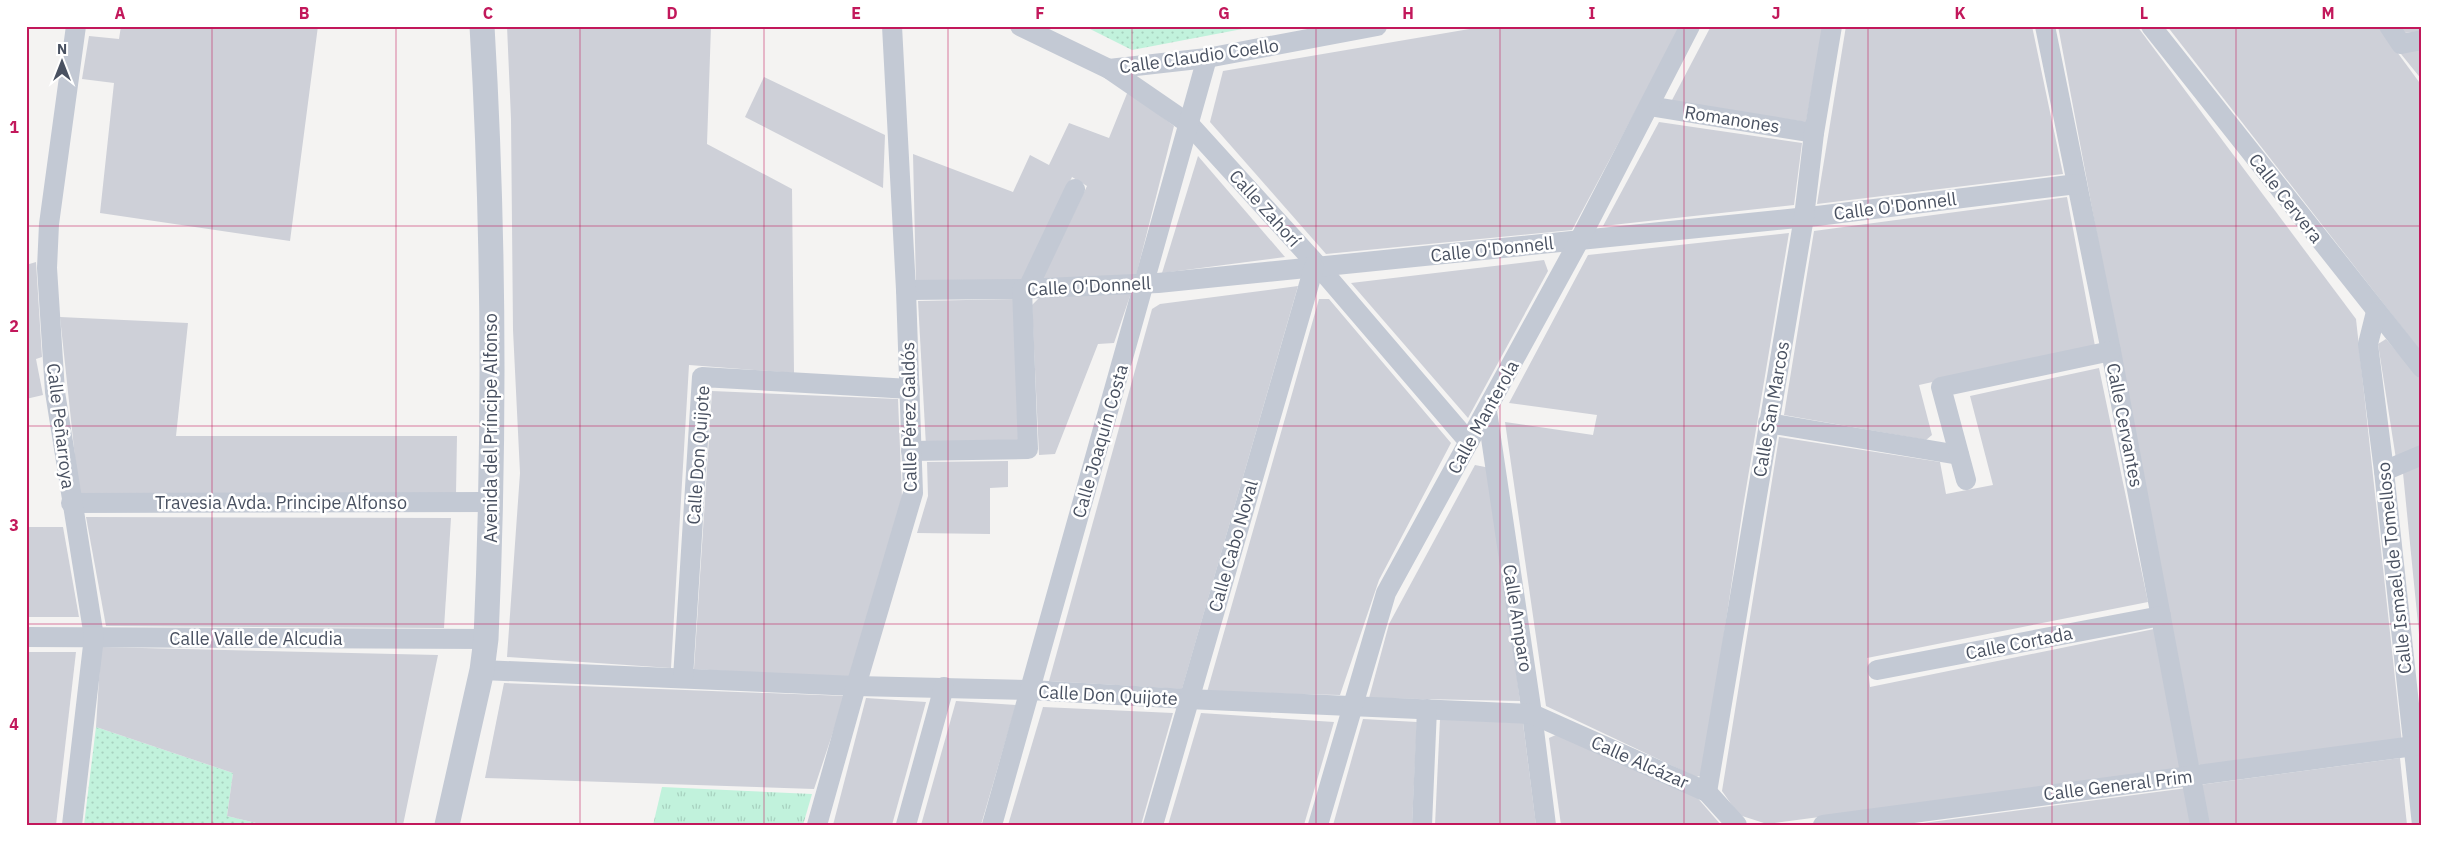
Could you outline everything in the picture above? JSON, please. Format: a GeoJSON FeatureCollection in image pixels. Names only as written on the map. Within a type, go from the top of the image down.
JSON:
{"type":"FeatureCollection","features":[{"type":"Feature","properties":{"kind":"street","name":"Calle Peñarroya"},"geometry":{"type":"LineString","coordinates":[[72,825],[94,637],[54,392],[47,268],[49,224],[76,26]]}},
{"type":"Feature","properties":{"kind":"street","name":"Avenida del Príncipe Alfonso"},"geometry":{"type":"LineString","coordinates":[[448,825],[482,670],[486,639],[492,502],[493,419],[488,140],[482,26]]}},
{"type":"Feature","properties":{"kind":"street","name":"Calle Pérez Galdós"},"geometry":{"type":"LineString","coordinates":[[817,825],[913,493],[906,290],[892,26]]}},
{"type":"Feature","properties":{"kind":"street","name":"Calle Zahorí"},"geometry":{"type":"LineString","coordinates":[[1020,26],[1109,69],[1189,124],[1469,442]]}},
{"type":"Feature","properties":{"kind":"street","name":"Calle Claudio Coello"},"geometry":{"type":"LineString","coordinates":[[1109,69],[1207,58],[1376,26]]}},
{"type":"Feature","properties":{"kind":"street","name":"Calle Manterola"},"geometry":{"type":"LineString","coordinates":[[1318,825],[1386,593],[1580,239],[1690,26]]}},
{"type":"Feature","properties":{"kind":"street","name":"Calle San Marcos"},"geometry":{"type":"LineString","coordinates":[[1707,792],[1804,217],[1814,133],[1832,26]]}},
{"type":"Feature","properties":{"kind":"street","name":"Calle Cervantes"},"geometry":{"type":"LineString","coordinates":[[2045,26],[2111,351],[2200,825]]}},
{"type":"Feature","properties":{"kind":"street","name":"Calle Cervera"},"geometry":{"type":"LineString","coordinates":[[2151,26],[2422,368]]}},
{"type":"Feature","properties":{"kind":"street"},"geometry":{"type":"LineString","coordinates":[[2389,26],[2401,44],[2422,40]]}},
{"type":"Feature","properties":{"kind":"street","name":"Calle Joaquín Costa"},"geometry":{"type":"LineString","coordinates":[[992,825],[1207,58]]}},
{"type":"Feature","properties":{"kind":"street","name":"Romanones"},"geometry":{"type":"LineString","coordinates":[[1649,106],[1814,133]]}},
{"type":"Feature","properties":{"kind":"street","name":"Calle O'Donnell"},"geometry":{"type":"LineString","coordinates":[[906,290],[1144,284],[1804,217],[2077,184]]}},
{"type":"Feature","properties":{"kind":"street"},"geometry":{"type":"LineString","coordinates":[[911,451],[1028,449],[1025,288],[1075,189]]}},
{"type":"Feature","properties":{"kind":"street","name":"Calle Cabo Noval"},"geometry":{"type":"LineString","coordinates":[[1153,825],[1188,699],[1316,267]]}},
{"type":"Feature","properties":{"kind":"street","name":"Calle Ismael de Tomelloso"},"geometry":{"type":"LineString","coordinates":[[2376,312],[2368,344],[2384,471],[2422,825]]}},
{"type":"Feature","properties":{"kind":"street"},"geometry":{"type":"LineString","coordinates":[[1966,480],[1940,387],[2111,351]]}},
{"type":"Feature","properties":{"kind":"street","name":"Calle Don Quijote"},"geometry":{"type":"LineString","coordinates":[[683,678],[702,377],[910,388]]}},
{"type":"Feature","properties":{"kind":"street","name":"Calle Amparo"},"geometry":{"type":"LineString","coordinates":[[1487,411],[1532,714],[1546,825]]}},
{"type":"Feature","properties":{"kind":"street"},"geometry":{"type":"LineString","coordinates":[[1768,423],[1959,454]]}},
{"type":"Feature","properties":{"kind":"street"},"geometry":{"type":"LineString","coordinates":[[2384,471],[2422,455]]}},
{"type":"Feature","properties":{"kind":"street","name":"Travesia Avda. Principe Alfonso"},"geometry":{"type":"LineString","coordinates":[[71,503],[492,502]]}},
{"type":"Feature","properties":{"kind":"street","name":"Calle Cortada"},"geometry":{"type":"LineString","coordinates":[[1878,670],[2161,616]]}},
{"type":"Feature","properties":{"kind":"street","name":"Calle Valle de Alcudia"},"geometry":{"type":"LineString","coordinates":[[26,637],[486,639]]}},
{"type":"Feature","properties":{"kind":"street","name":"Calle Don Quijote"},"geometry":{"type":"LineString","coordinates":[[482,670],[856,686],[1030,690],[1532,714]]}},
{"type":"Feature","properties":{"kind":"street"},"geometry":{"type":"LineString","coordinates":[[906,825],[944,687]]}},
{"type":"Feature","properties":{"kind":"street"},"geometry":{"type":"LineString","coordinates":[[1422,825],[1427,709]]}},
{"type":"Feature","properties":{"kind":"street","name":"Calle Alcázar"},"geometry":{"type":"LineString","coordinates":[[1532,714],[1707,792],[1737,825]]}},
{"type":"Feature","properties":{"kind":"street","name":"Calle General Prim"},"geometry":{"type":"LineString","coordinates":[[1823,825],[2414,746]]}},
{"type":"Feature","properties":{"kind":"green space"},"geometry":{"type":"Polygon","coordinates":[[[1084,26],[1258,26],[1132,50],[1084,26]]]}},
{"type":"Feature","properties":{"kind":"green space"},"geometry":{"type":"Polygon","coordinates":[[[96,727],[233,773],[227,816],[264,825],[84,825],[96,727]]]}},
{"type":"Feature","properties":{"kind":"green space"},"geometry":{"type":"Polygon","coordinates":[[[662,787],[812,794],[803,825],[653,825],[662,787]]]}},
{"type":"Feature","properties":{"kind":"building"},"geometry":{"type":"Polygon","coordinates":[[[121,26],[318,26],[290,241],[100,213],[114,83],[82,79],[89,36],[119,39],[121,26]]]}},
{"type":"Feature","properties":{"kind":"building"},"geometry":{"type":"Polygon","coordinates":[[[507,26],[711,26],[707,144],[792,189],[794,373],[689,365],[671,668],[507,657],[520,473],[513,330],[511,119],[507,26]]]}},
{"type":"Feature","properties":{"kind":"building"},"geometry":{"type":"Polygon","coordinates":[[[1487,26],[1681,26],[1572,230],[1326,254],[1210,122],[1223,71],[1487,26]]]}},
{"type":"Feature","properties":{"kind":"building"},"geometry":{"type":"Polygon","coordinates":[[[1711,26],[1823,26],[1806,122],[1671,102],[1711,26]]]}},
{"type":"Feature","properties":{"kind":"building"},"geometry":{"type":"Polygon","coordinates":[[[1846,26],[2032,26],[2063,174],[1817,204],[1846,26]]]}},
{"type":"Feature","properties":{"kind":"building"},"geometry":{"type":"Polygon","coordinates":[[[2058,26],[2137,26],[2356,319],[2402,743],[2216,769],[2196,764],[2058,26]]]}},
{"type":"Feature","properties":{"kind":"building"},"geometry":{"type":"Polygon","coordinates":[[[2167,26],[2378,26],[2422,86],[2422,353],[2167,26]]]}},
{"type":"Feature","properties":{"kind":"building"},"geometry":{"type":"Polygon","coordinates":[[[2399,26],[2422,26],[2422,31],[2404,33],[2399,26]]]}},
{"type":"Feature","properties":{"kind":"building"},"geometry":{"type":"Polygon","coordinates":[[[2422,45],[2422,80],[2397,49],[2422,45]]]}},
{"type":"Feature","properties":{"kind":"building"},"geometry":{"type":"Polygon","coordinates":[[[764,77],[885,135],[883,188],[745,117],[764,77]]]}},
{"type":"Feature","properties":{"kind":"building"},"geometry":{"type":"Polygon","coordinates":[[[1128,91],[1174,126],[1136,276],[1040,284],[1087,186],[1072,177],[1024,281],[916,285],[913,154],[1013,192],[1030,155],[1049,165],[1069,123],[1109,138],[1128,91]]]}},
{"type":"Feature","properties":{"kind":"building"},"geometry":{"type":"Polygon","coordinates":[[[1659,122],[1802,143],[1794,205],[1603,226],[1659,122]]]}},
{"type":"Feature","properties":{"kind":"building"},"geometry":{"type":"Polygon","coordinates":[[[1198,156],[1285,257],[1162,273],[1198,156]]]}},
{"type":"Feature","properties":{"kind":"building"},"geometry":{"type":"Polygon","coordinates":[[[2067,197],[2095,346],[1919,385],[1932,435],[1926,440],[1784,415],[1814,231],[2067,197]]]}},
{"type":"Feature","properties":{"kind":"building"},"geometry":{"type":"Polygon","coordinates":[[[1789,233],[1743,507],[1703,775],[1696,777],[1546,706],[1505,422],[1593,435],[1597,415],[1509,403],[1588,255],[1789,233]]]}},
{"type":"Feature","properties":{"kind":"building"},"geometry":{"type":"Polygon","coordinates":[[[1544,260],[1548,271],[1468,418],[1351,283],[1544,260]]]}},
{"type":"Feature","properties":{"kind":"building"},"geometry":{"type":"Polygon","coordinates":[[[36,262],[42,357],[36,359],[43,395],[26,399],[26,265],[36,262]]]}},
{"type":"Feature","properties":{"kind":"building"},"geometry":{"type":"Polygon","coordinates":[[[1298,286],[1182,689],[1049,681],[1152,309],[1160,304],[1298,286]]]}},
{"type":"Feature","properties":{"kind":"building"},"geometry":{"type":"Polygon","coordinates":[[[1131,293],[1114,343],[1098,344],[1055,454],[1039,455],[1032,305],[1039,298],[1131,293]]]}},
{"type":"Feature","properties":{"kind":"building"},"geometry":{"type":"Polygon","coordinates":[[[1015,299],[1021,443],[926,446],[918,301],[1015,299]]]}},
{"type":"Feature","properties":{"kind":"building"},"geometry":{"type":"Polygon","coordinates":[[[1319,299],[1329,299],[1451,443],[1379,580],[1340,695],[1207,692],[1319,299]]]}},
{"type":"Feature","properties":{"kind":"building"},"geometry":{"type":"Polygon","coordinates":[[[60,317],[188,323],[176,436],[457,436],[456,494],[79,495],[60,317]]]}},
{"type":"Feature","properties":{"kind":"building"},"geometry":{"type":"Polygon","coordinates":[[[2386,339],[2422,381],[2422,447],[2396,459],[2378,344],[2386,339]]]}},
{"type":"Feature","properties":{"kind":"building"},"geometry":{"type":"Polygon","coordinates":[[[2099,368],[2148,602],[1867,658],[1870,687],[2154,629],[2182,769],[1767,824],[1739,815],[1722,791],[1779,437],[1940,462],[1946,494],[1993,485],[1970,396],[2099,368]]]}},
{"type":"Feature","properties":{"kind":"building"},"geometry":{"type":"Polygon","coordinates":[[[712,391],[898,399],[902,497],[851,679],[694,669],[712,391]]]}},
{"type":"Feature","properties":{"kind":"building"},"geometry":{"type":"Polygon","coordinates":[[[1008,461],[1008,487],[990,488],[990,534],[917,533],[928,496],[927,462],[1008,461]]]}},
{"type":"Feature","properties":{"kind":"building"},"geometry":{"type":"Polygon","coordinates":[[[1475,465],[1490,468],[1520,701],[1369,698],[1389,624],[1475,465]]]}},
{"type":"Feature","properties":{"kind":"building"},"geometry":{"type":"Polygon","coordinates":[[[2422,465],[2422,644],[2420,644],[2403,473],[2422,465]]]}},
{"type":"Feature","properties":{"kind":"building"},"geometry":{"type":"Polygon","coordinates":[[[86,517],[451,518],[444,628],[106,626],[86,517]]]}},
{"type":"Feature","properties":{"kind":"building"},"geometry":{"type":"Polygon","coordinates":[[[26,527],[63,527],[79,617],[26,617],[26,527]]]}},
{"type":"Feature","properties":{"kind":"building"},"geometry":{"type":"Polygon","coordinates":[[[101,647],[438,655],[403,825],[264,825],[227,816],[233,773],[96,727],[101,647]]]}},
{"type":"Feature","properties":{"kind":"building"},"geometry":{"type":"Polygon","coordinates":[[[26,652],[76,652],[56,825],[26,825],[26,652]]]}},
{"type":"Feature","properties":{"kind":"building"},"geometry":{"type":"Polygon","coordinates":[[[504,683],[845,696],[814,789],[485,778],[504,683]]]}},
{"type":"Feature","properties":{"kind":"building"},"geometry":{"type":"Polygon","coordinates":[[[866,698],[926,702],[892,825],[833,825],[866,698]]]}},
{"type":"Feature","properties":{"kind":"building"},"geometry":{"type":"Polygon","coordinates":[[[956,701],[1016,705],[981,825],[921,825],[956,701]]]}},
{"type":"Feature","properties":{"kind":"building"},"geometry":{"type":"Polygon","coordinates":[[[1043,707],[1173,713],[1141,825],[1008,825],[1043,707]]]}},
{"type":"Feature","properties":{"kind":"building"},"geometry":{"type":"Polygon","coordinates":[[[1201,713],[1334,722],[1304,825],[1168,825],[1201,713]]]}},
{"type":"Feature","properties":{"kind":"building"},"geometry":{"type":"Polygon","coordinates":[[[1363,719],[1417,722],[1412,825],[1333,825],[1363,719]]]}},
{"type":"Feature","properties":{"kind":"building"},"geometry":{"type":"Polygon","coordinates":[[[1440,719],[1523,723],[1536,825],[1435,825],[1440,719]]]}},
{"type":"Feature","properties":{"kind":"building"},"geometry":{"type":"Polygon","coordinates":[[[1558,734],[1695,795],[1721,825],[1561,825],[1549,738],[1558,734]]]}},
{"type":"Feature","properties":{"kind":"building"},"geometry":{"type":"Polygon","coordinates":[[[2400,758],[2407,825],[2208,825],[2199,785],[2400,758]]]}},
{"type":"Feature","properties":{"kind":"building"},"geometry":{"type":"Polygon","coordinates":[[[2187,788],[2194,825],[1916,825],[1916,824],[2187,788]]]}}]}
